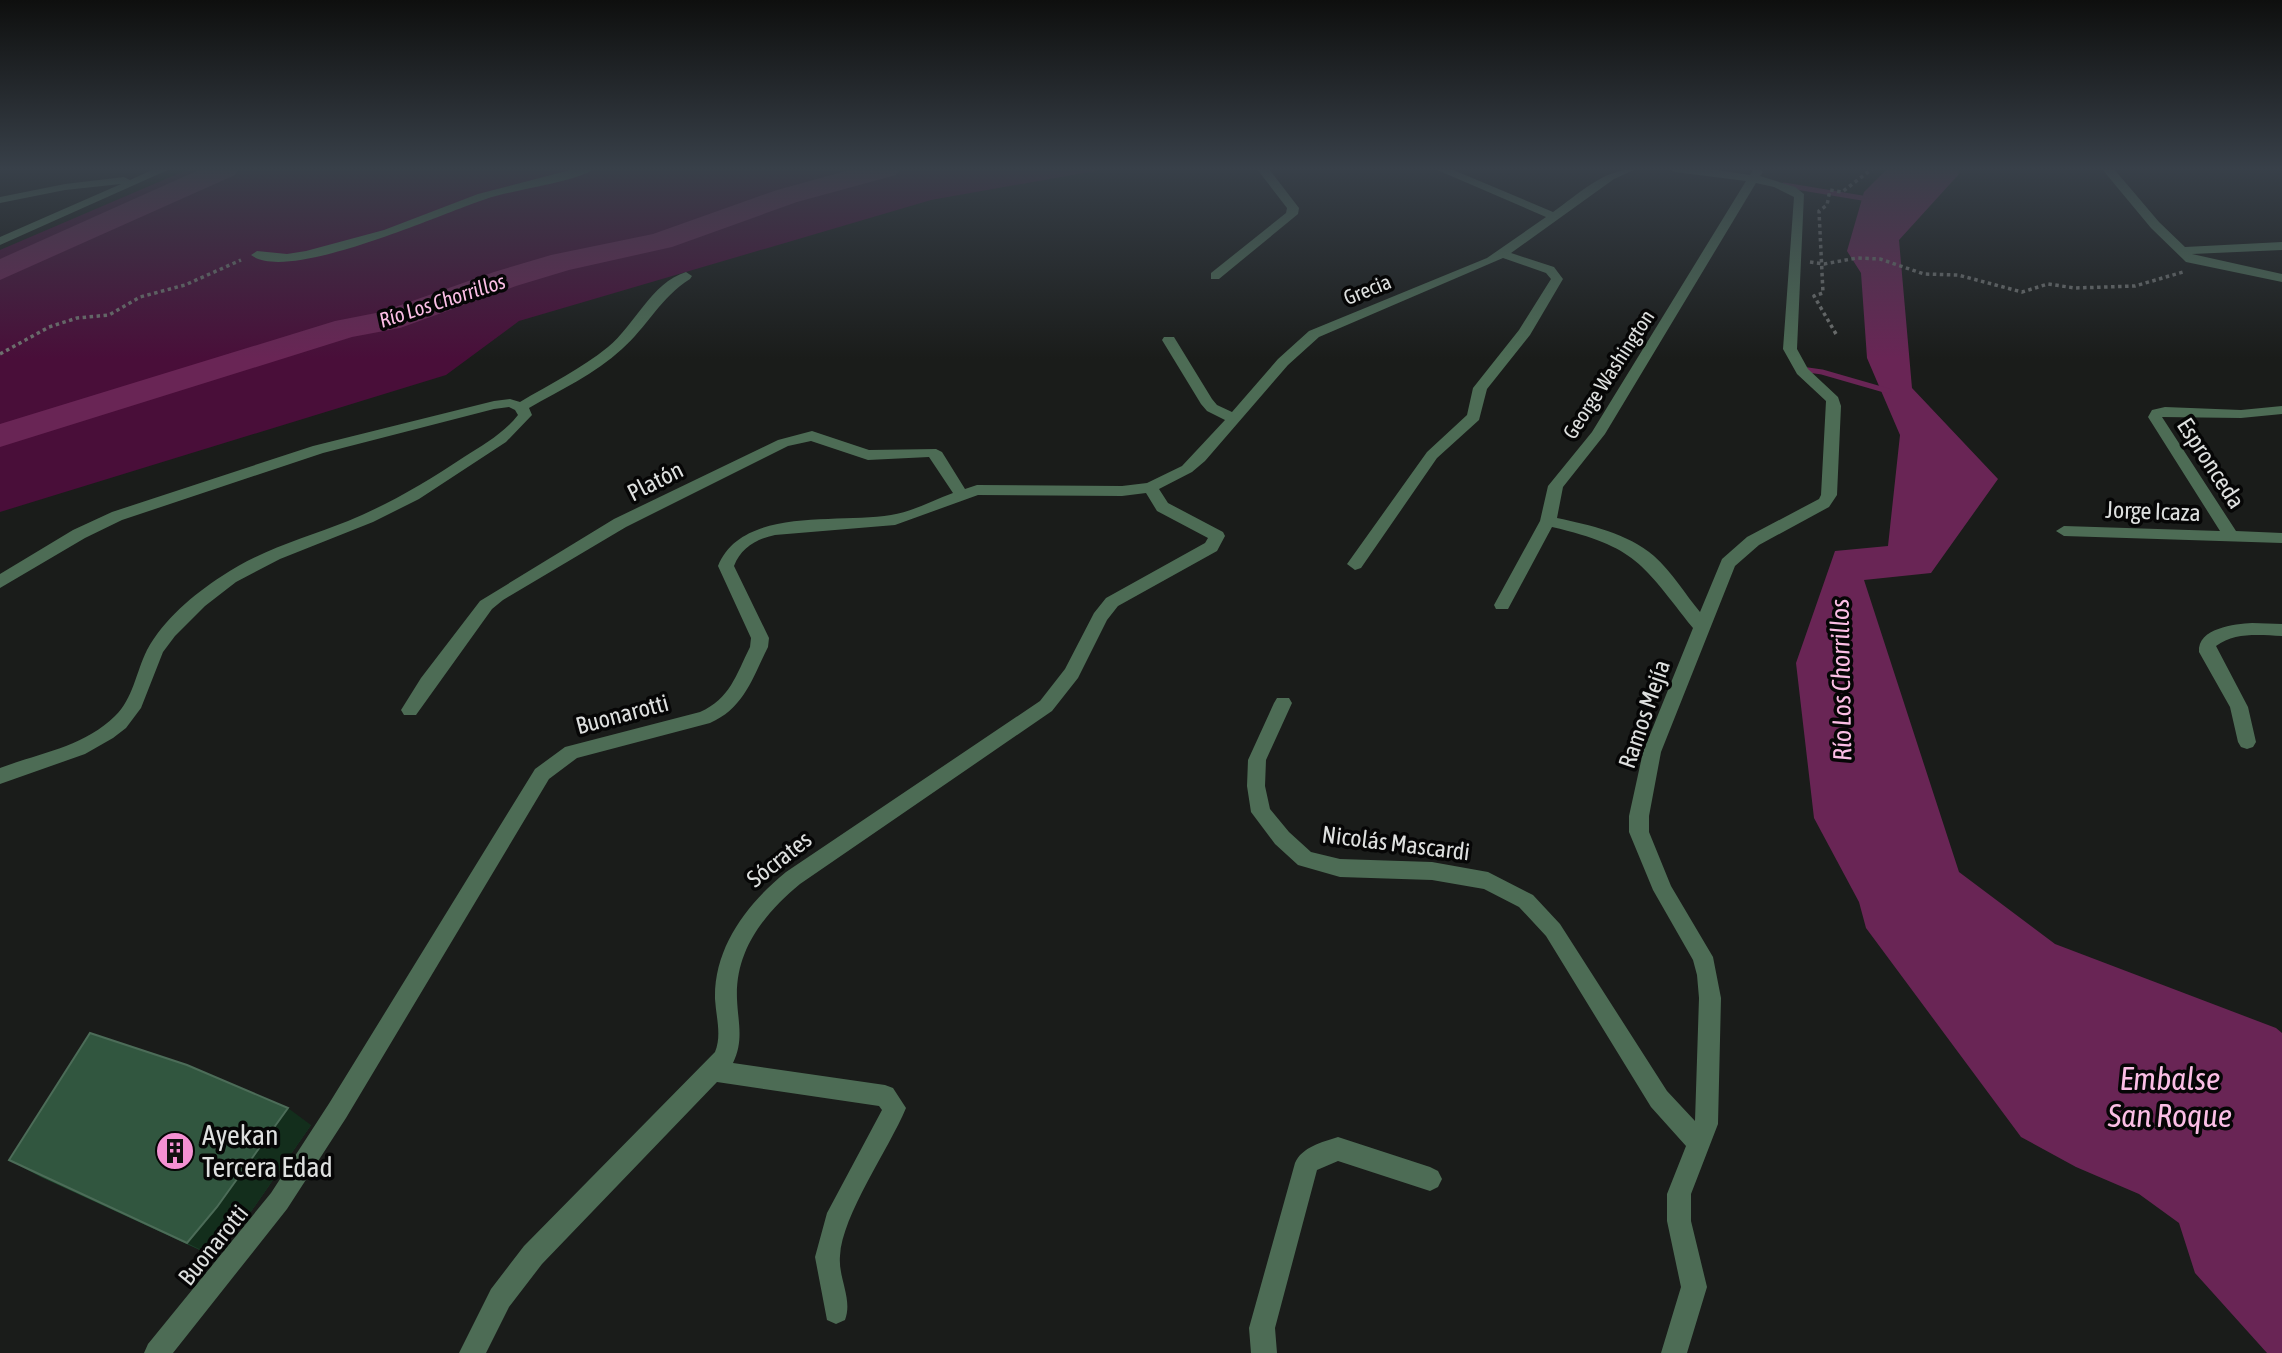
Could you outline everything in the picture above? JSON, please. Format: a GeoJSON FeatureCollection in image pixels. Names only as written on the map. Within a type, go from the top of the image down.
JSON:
{"type":"FeatureCollection","features":[{"type":"Feature","properties":{"kind":"street"},"geometry":{"type":"LineString","coordinates":[[0,241],[20,232]]}},
{"type":"Feature","properties":{"kind":"street"},"geometry":{"type":"LineString","coordinates":[[257,255],[288,258],[307,256],[390,232]]}},
{"type":"Feature","properties":{"kind":"street"},"geometry":{"type":"LineString","coordinates":[[1214,276],[1269,232]]}},
{"type":"Feature","properties":{"kind":"street","name":"Grecia"},"geometry":{"type":"LineString","coordinates":[[1150,487],[1187,469],[1235,419],[1283,362],[1314,334],[1478,268],[1532,232]]}},
{"type":"Feature","properties":{"kind":"street","name":"George Washington"},"geometry":{"type":"LineString","coordinates":[[1502,605],[1548,520],[1556,486],[1598,434],[1721,232]]}},
{"type":"Feature","properties":{"kind":"street","name":"Ramos Mejía"},"geometry":{"type":"LineString","coordinates":[[1674,1353],[1694,1287],[1679,1221],[1679,1194],[1706,1124],[1708,975],[1703,957],[1663,890],[1639,832],[1639,816],[1652,752],[1728,563],[1753,541],[1824,503],[1829,495],[1833,400],[1802,371],[1790,349],[1798,232]]}},
{"type":"Feature","properties":{"kind":"street"},"geometry":{"type":"LineString","coordinates":[[2162,232],[2186,255],[2282,278]]}},
{"type":"Feature","properties":{"kind":"street"},"geometry":{"type":"LineString","coordinates":[[2186,255],[2282,246]]}},
{"type":"Feature","properties":{"kind":"street"},"geometry":{"type":"LineString","coordinates":[[1355,565],[1432,455],[1474,417],[1480,388],[1525,332],[1557,279],[1550,270],[1503,254]]}},
{"type":"Feature","properties":{"kind":"street"},"geometry":{"type":"LineString","coordinates":[[521,407],[611,351],[625,338],[667,286],[686,276]]}},
{"type":"Feature","properties":{"kind":"street"},"geometry":{"type":"LineString","coordinates":[[1169,340],[1206,401],[1212,408],[1235,419]]}},
{"type":"Feature","properties":{"kind":"street"},"geometry":{"type":"LineString","coordinates":[[0,582],[79,534],[117,516],[176,495],[331,446],[494,405],[510,403],[521,407],[525,415],[519,425],[421,493],[351,526],[293,546],[228,579],[176,622],[163,640],[123,721],[103,737],[70,752],[0,776]]}},
{"type":"Feature","properties":{"kind":"street","name":"Espronceda"},"geometry":{"type":"LineString","coordinates":[[2231,536],[2155,418],[2157,413],[2241,414],[2282,410]]}},
{"type":"Feature","properties":{"kind":"street","name":"Platón"},"geometry":{"type":"LineString","coordinates":[[410,710],[427,682],[486,605],[497,596],[620,523],[783,443],[812,436],[868,455],[930,452],[937,455],[961,494]]}},
{"type":"Feature","properties":{"kind":"street","name":"Buonarotti"},"geometry":{"type":"LineString","coordinates":[[157,1353],[279,1201],[338,1110],[542,774],[572,752],[704,718],[722,710],[732,700],[757,655],[760,638],[726,566],[729,555],[737,545],[775,530],[895,520],[961,494],[993,489],[1122,491],[1150,487]]}},
{"type":"Feature","properties":{"kind":"street","name":"Sócrates"},"geometry":{"type":"LineString","coordinates":[[472,1353],[500,1298],[533,1255],[614,1169],[715,1071],[731,1048],[727,979],[737,944],[759,907],[793,878],[1046,706],[1072,673],[1100,617],[1112,602],[1211,547],[1217,536],[1162,507],[1150,487]]}},
{"type":"Feature","properties":{"kind":"street"},"geometry":{"type":"LineString","coordinates":[[1548,520],[1602,534],[1641,555],[1658,570],[1702,627]]}},
{"type":"Feature","properties":{"kind":"street","name":"Jorge Icaza"},"geometry":{"type":"LineString","coordinates":[[2064,531],[2282,538]]}},
{"type":"Feature","properties":{"kind":"street"},"geometry":{"type":"LineString","coordinates":[[2247,742],[2239,707],[2208,653],[2207,644],[2216,636],[2228,632],[2250,629],[2282,630]]}},
{"type":"Feature","properties":{"kind":"street","name":"Nicolás Mascardi"},"geometry":{"type":"LineString","coordinates":[[1283,703],[1257,760],[1256,786],[1261,812],[1282,838],[1305,859],[1340,868],[1432,871],[1488,881],[1525,901],[1553,930],[1659,1099],[1699,1143]]}},
{"type":"Feature","properties":{"kind":"street"},"geometry":{"type":"LineString","coordinates":[[715,1071],[885,1096],[895,1108],[836,1222],[827,1257],[836,1311]]}},
{"type":"Feature","properties":{"kind":"street"},"geometry":{"type":"LineString","coordinates":[[1263,1341],[1307,1163],[1323,1153],[1338,1149],[1430,1179]]}},
{"type":"Feature","properties":{"kind":"path"},"geometry":{"type":"LineString","coordinates":[[1821,232],[1823,293],[1814,296],[1836,334]]}},
{"type":"Feature","properties":{"kind":"path"},"geometry":{"type":"LineString","coordinates":[[0,354],[50,327],[77,318],[108,315],[140,297],[186,285],[257,255]]}},
{"type":"Feature","properties":{"kind":"path"},"geometry":{"type":"LineString","coordinates":[[1824,264],[1872,258],[1924,274],[1945,274],[2022,292],[2048,284],[2075,288],[2135,286],[2179,274],[2186,255]]}},
{"type":"Feature","properties":{"kind":"shaded area"},"geometry":{"type":"Polygon","coordinates":[[[42,232],[822,232],[519,321],[446,375],[0,512],[0,250],[42,232]]]}},
{"type":"Feature","properties":{"kind":"water","name":"Embalse San Roque"},"geometry":{"type":"Polygon","coordinates":[[[1852,232],[1906,232],[1899,240],[1912,388],[1998,479],[1931,573],[1864,580],[1959,872],[2055,944],[2276,1028],[2282,1033],[2282,1353],[2267,1353],[2195,1273],[2179,1223],[2139,1194],[2076,1167],[2021,1137],[1866,928],[1859,902],[1814,818],[1796,663],[1835,551],[1888,546],[1900,435],[1867,358],[1861,273],[1847,251],[1852,232]]]}},
{"type":"Feature","properties":{"kind":"building","name":"Ayekan Tercera Edad"},"geometry":{"type":"Polygon","coordinates":[[[90,1033],[187,1065],[288,1108],[217,1207],[187,1243],[9,1160],[90,1033]]]}},
{"type":"Feature","properties":{"kind":"waterway","name":"Río Los Chorrillos"},"geometry":{"type":"LineString","coordinates":[[0,271],[86,232]]}},
{"type":"Feature","properties":{"kind":"waterway","name":"Río Los Chorrillos"},"geometry":{"type":"LineString","coordinates":[[0,436],[347,328],[388,321],[505,279],[562,262],[661,241],[686,232]]}},
{"type":"Feature","properties":{"kind":"waterway"},"geometry":{"type":"LineString","coordinates":[[1801,369],[1822,372],[1888,391]]}},
{"type":"Feature","properties":{"kind":"place","name":"Ayekan Tercera Edad"},"geometry":{"type":"Point","coordinates":[175,1151]}}]}
